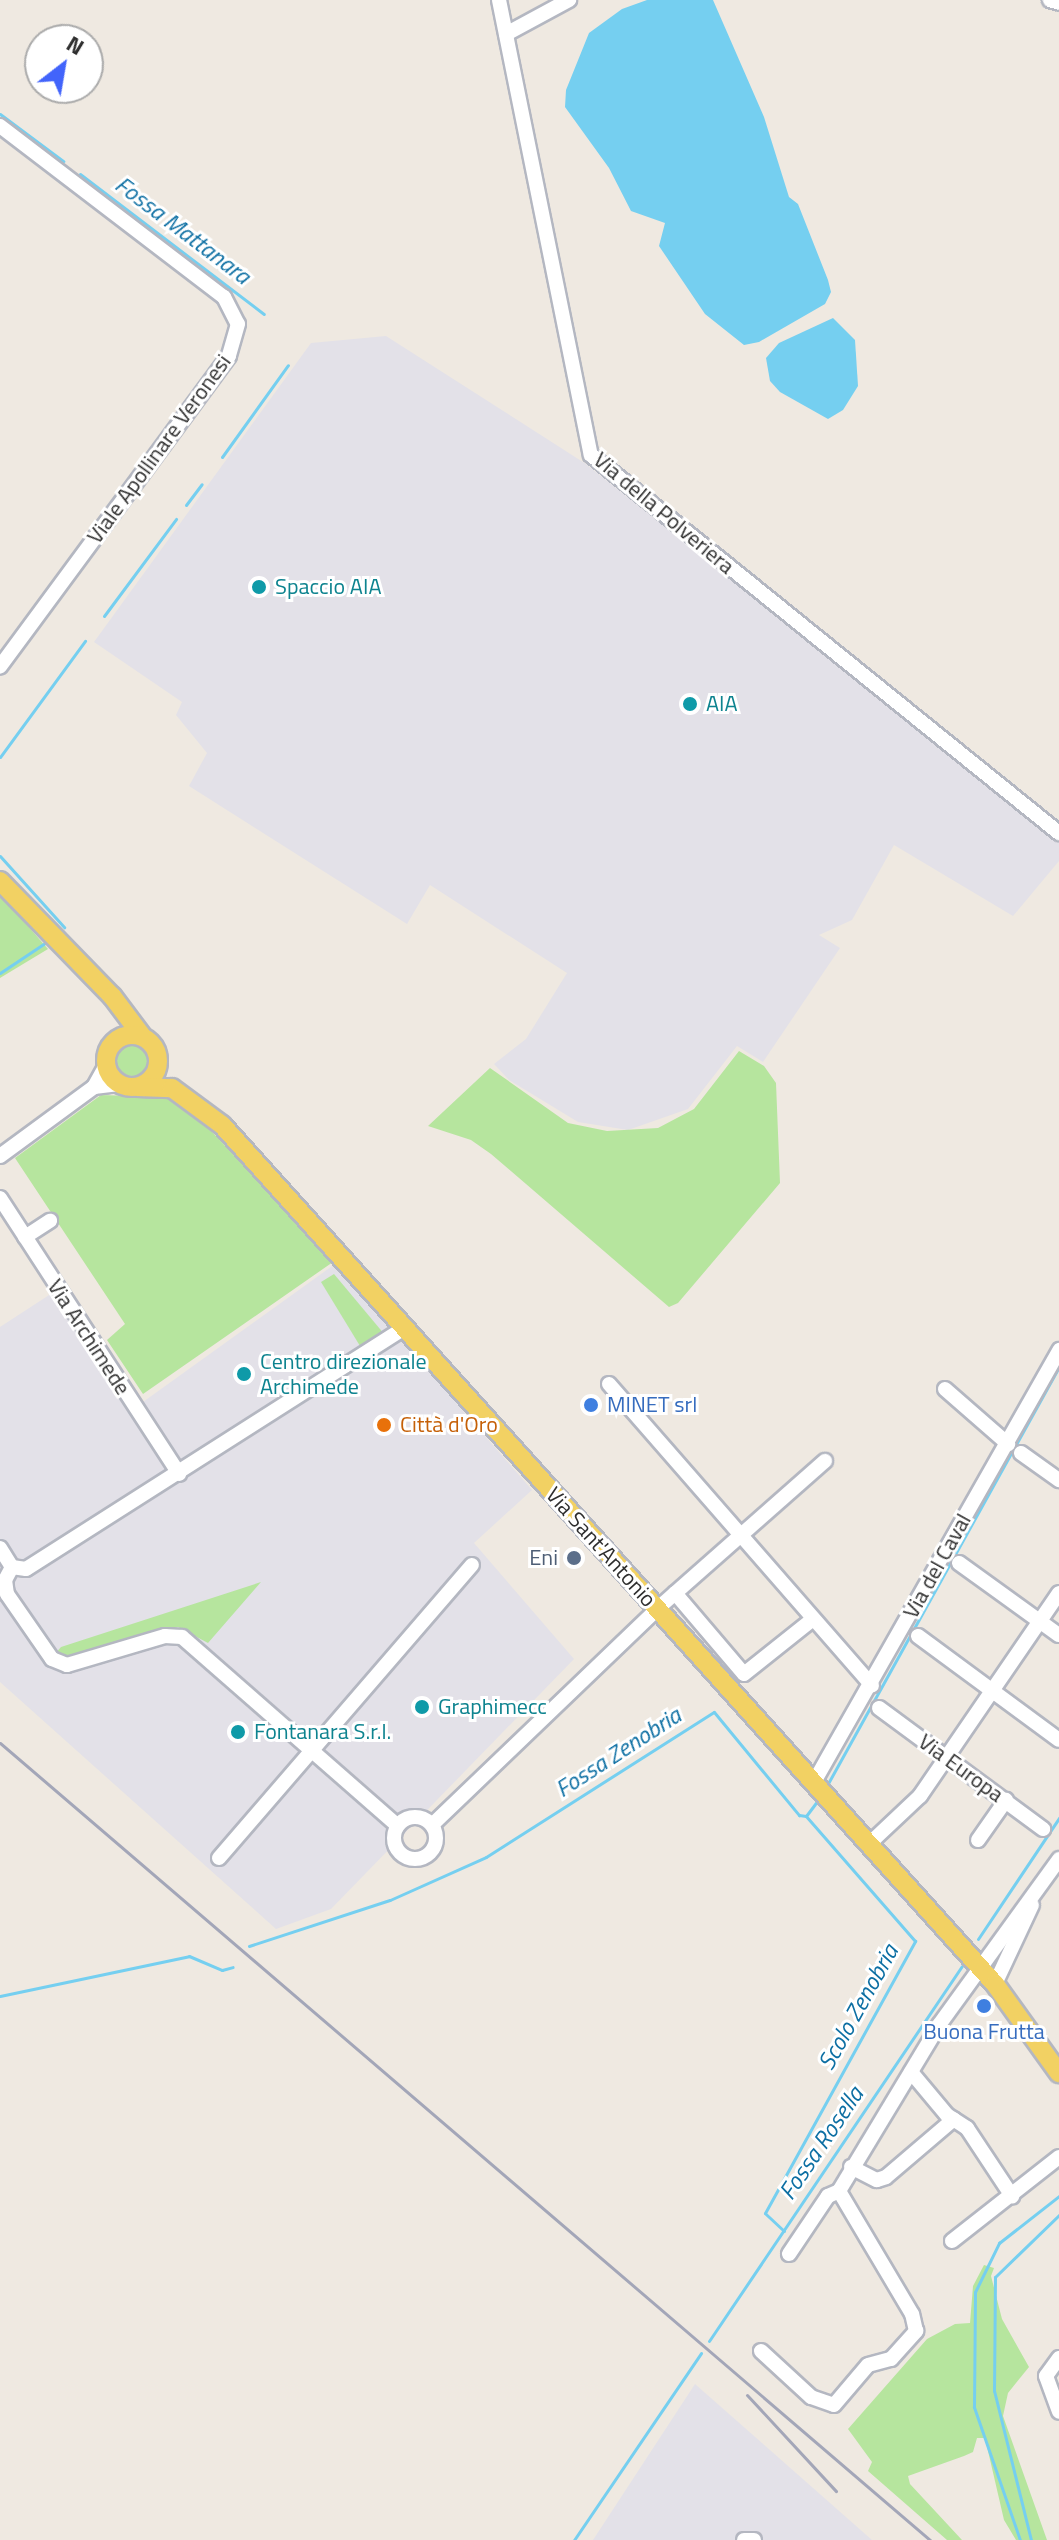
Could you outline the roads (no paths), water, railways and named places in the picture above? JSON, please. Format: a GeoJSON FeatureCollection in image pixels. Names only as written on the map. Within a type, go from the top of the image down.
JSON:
{"type":"FeatureCollection","features":[{"type":"Feature","properties":{"kind":"main road","name":"Via Sant'Antonio"},"geometry":{"type":"LineString","coordinates":[[0,881],[152,1044],[158,1062],[196,1089],[222,1125],[981,1968],[1059,2073]]}},
{"type":"Feature","properties":{"kind":"main road","name":"Via Sant'Antonio"},"geometry":{"type":"LineString","coordinates":[[92,977],[116,1021],[108,1056]]}},
{"type":"Feature","properties":{"kind":"main road"},"geometry":{"type":"LineString","coordinates":[[142,1036],[121,1036],[108,1056],[128,1085],[150,1081],[158,1062]]}},
{"type":"Feature","properties":{"kind":"main road","name":"Via Sant'Antonio"},"geometry":{"type":"LineString","coordinates":[[128,1085],[172,1088],[222,1125]]}},
{"type":"Feature","properties":{"kind":"street","name":"Via della Polveriera"},"geometry":{"type":"LineString","coordinates":[[499,0],[591,455],[1059,833]]}},
{"type":"Feature","properties":{"kind":"street"},"geometry":{"type":"LineString","coordinates":[[506,34],[569,0]]}},
{"type":"Feature","properties":{"kind":"street"},"geometry":{"type":"LineString","coordinates":[[1050,0],[1059,3]]}},
{"type":"Feature","properties":{"kind":"street","name":"Viale Apollinare Veronesi"},"geometry":{"type":"LineString","coordinates":[[0,126],[224,297],[238,324],[229,356],[0,667]]}},
{"type":"Feature","properties":{"kind":"street"},"geometry":{"type":"LineString","coordinates":[[0,1156],[94,1087],[108,1056]]}},
{"type":"Feature","properties":{"kind":"street"},"geometry":{"type":"LineString","coordinates":[[94,1087],[128,1085]]}},
{"type":"Feature","properties":{"kind":"street","name":"Via Archimede"},"geometry":{"type":"LineString","coordinates":[[0,1198],[179,1474]]}},
{"type":"Feature","properties":{"kind":"street"},"geometry":{"type":"LineString","coordinates":[[25,1237],[50,1221]]}},
{"type":"Feature","properties":{"kind":"street"},"geometry":{"type":"LineString","coordinates":[[0,1548],[12,1567],[26,1569],[405,1328]]}},
{"type":"Feature","properties":{"kind":"street","name":"Via del Caval"},"geometry":{"type":"LineString","coordinates":[[814,1782],[872,1686],[1059,1350]]}},
{"type":"Feature","properties":{"kind":"street"},"geometry":{"type":"LineString","coordinates":[[609,1384],[872,1686]]}},
{"type":"Feature","properties":{"kind":"street"},"geometry":{"type":"LineString","coordinates":[[945,1389],[1008,1444]]}},
{"type":"Feature","properties":{"kind":"street"},"geometry":{"type":"LineString","coordinates":[[1021,1453],[1059,1480]]}},
{"type":"Feature","properties":{"kind":"street"},"geometry":{"type":"LineString","coordinates":[[433,1824],[657,1609],[825,1461]]}},
{"type":"Feature","properties":{"kind":"street"},"geometry":{"type":"LineString","coordinates":[[959,1563],[1059,1635]]}},
{"type":"Feature","properties":{"kind":"street"},"geometry":{"type":"LineString","coordinates":[[219,1858],[472,1565]]}},
{"type":"Feature","properties":{"kind":"street"},"geometry":{"type":"LineString","coordinates":[[12,1567],[5,1580],[7,1594],[52,1659],[67,1665],[165,1636],[182,1637],[313,1747],[397,1825]]}},
{"type":"Feature","properties":{"kind":"street"},"geometry":{"type":"LineString","coordinates":[[675,1593],[744,1674],[812,1620]]}},
{"type":"Feature","properties":{"kind":"street"},"geometry":{"type":"LineString","coordinates":[[869,1844],[920,1796],[1059,1593]]}},
{"type":"Feature","properties":{"kind":"street"},"geometry":{"type":"LineString","coordinates":[[918,1636],[1059,1740]]}},
{"type":"Feature","properties":{"kind":"street","name":"Via Europa"},"geometry":{"type":"LineString","coordinates":[[879,1708],[1043,1829]]}},
{"type":"Feature","properties":{"kind":"street"},"geometry":{"type":"LineString","coordinates":[[978,1840],[1006,1800]]}},
{"type":"Feature","properties":{"kind":"street"},"geometry":{"type":"LineString","coordinates":[[397,1825],[415,1816],[433,1824]]}},
{"type":"Feature","properties":{"kind":"street"},"geometry":{"type":"LineString","coordinates":[[397,1825],[394,1839],[400,1853],[420,1859],[436,1845],[433,1824]]}},
{"type":"Feature","properties":{"kind":"street"},"geometry":{"type":"LineString","coordinates":[[789,2254],[828,2196],[839,2191],[911,2072],[1059,1859]]}},
{"type":"Feature","properties":{"kind":"street"},"geometry":{"type":"LineString","coordinates":[[995,1984],[1027,1925],[1032,1900]]}},
{"type":"Feature","properties":{"kind":"street"},"geometry":{"type":"LineString","coordinates":[[911,2072],[954,2119],[967,2128],[1012,2196]]}},
{"type":"Feature","properties":{"kind":"street"},"geometry":{"type":"LineString","coordinates":[[851,2167],[877,2180],[886,2177],[954,2119]]}},
{"type":"Feature","properties":{"kind":"street"},"geometry":{"type":"LineString","coordinates":[[952,2241],[1059,2157]]}},
{"type":"Feature","properties":{"kind":"street"},"geometry":{"type":"LineString","coordinates":[[761,2351],[811,2397],[834,2405],[868,2365],[891,2359],[916,2331],[912,2314],[839,2191]]}},
{"type":"Feature","properties":{"kind":"street"},"geometry":{"type":"LineString","coordinates":[[1059,2358],[1046,2376],[1059,2412]]}},
{"type":"Feature","properties":{"kind":"street"},"geometry":{"type":"LineString","coordinates":[[744,2540],[754,2540]]}},
{"type":"Feature","properties":{"kind":"water"},"geometry":{"type":"Polygon","coordinates":[[[647,0],[713,0],[764,117],[789,197],[798,204],[828,280],[831,292],[825,304],[759,342],[744,345],[705,314],[659,246],[665,223],[631,211],[609,168],[565,107],[566,90],[589,33],[622,9],[647,0]]]}},
{"type":"Feature","properties":{"kind":"water"},"geometry":{"type":"Polygon","coordinates":[[[833,318],[855,340],[858,386],[843,410],[828,419],[780,392],[770,381],[766,358],[779,343],[833,318]]]}},
{"type":"Feature","properties":{"kind":"waterway","name":"Fossa Mattanara"},"geometry":{"type":"LineString","coordinates":[[0,114],[63,161]]}},
{"type":"Feature","properties":{"kind":"waterway","name":"Fossa Mattanara"},"geometry":{"type":"LineString","coordinates":[[80,174],[264,314]]}},
{"type":"Feature","properties":{"kind":"waterway","name":"Fossa Mattanara"},"geometry":{"type":"LineString","coordinates":[[222,457],[288,365]]}},
{"type":"Feature","properties":{"kind":"waterway","name":"Fossa Mattanara"},"geometry":{"type":"LineString","coordinates":[[186,505],[202,484]]}},
{"type":"Feature","properties":{"kind":"waterway","name":"Fossa Mattanara"},"geometry":{"type":"LineString","coordinates":[[104,616],[176,519]]}},
{"type":"Feature","properties":{"kind":"waterway","name":"Fossa Mattanara"},"geometry":{"type":"LineString","coordinates":[[0,757],[85,641]]}},
{"type":"Feature","properties":{"kind":"waterway","name":"Fossa Mattanara"},"geometry":{"type":"LineString","coordinates":[[0,856],[64,927]]}},
{"type":"Feature","properties":{"kind":"waterway","name":"Fossa Mattanara"},"geometry":{"type":"LineString","coordinates":[[0,973],[45,943]]}},
{"type":"Feature","properties":{"kind":"waterway","name":"Fossa Zenobria"},"geometry":{"type":"LineString","coordinates":[[826,1787],[1059,1367]]}},
{"type":"Feature","properties":{"kind":"waterway","name":"Fossa Zenobria"},"geometry":{"type":"LineString","coordinates":[[249,1946],[390,1900],[486,1857],[714,1712],[799,1815],[806,1816],[818,1800]]}},
{"type":"Feature","properties":{"kind":"waterway","name":"Scolo Zenobria"},"geometry":{"type":"LineString","coordinates":[[784,2231],[765,2213],[915,1941],[806,1816]]}},
{"type":"Feature","properties":{"kind":"waterway","name":"Fossa Rosella"},"geometry":{"type":"LineString","coordinates":[[978,1939],[1059,1818]]}},
{"type":"Feature","properties":{"kind":"waterway","name":"Fossa Zenobria"},"geometry":{"type":"LineString","coordinates":[[0,1996],[189,1956],[222,1970],[233,1967]]}},
{"type":"Feature","properties":{"kind":"waterway","name":"Fossa Rosella"},"geometry":{"type":"LineString","coordinates":[[709,2341],[962,1966]]}},
{"type":"Feature","properties":{"kind":"waterway"},"geometry":{"type":"LineString","coordinates":[[1020,2540],[974,2407],[975,2292],[999,2243],[1059,2196]]}},
{"type":"Feature","properties":{"kind":"waterway"},"geometry":{"type":"LineString","coordinates":[[1031,2540],[994,2391],[995,2277],[1059,2215]]}},
{"type":"Feature","properties":{"kind":"waterway","name":"Fossa Rosella"},"geometry":{"type":"LineString","coordinates":[[574,2540],[701,2353]]}},
{"type":"Feature","properties":{"kind":"railway"},"geometry":{"type":"LineString","coordinates":[[0,1743],[930,2540]]}},
{"type":"Feature","properties":{"kind":"railway"},"geometry":{"type":"LineString","coordinates":[[747,2395],[836,2491]]}},
{"type":"Feature","properties":{"kind":"place","name":"Spaccio AIA"},"geometry":{"type":"Point","coordinates":[259,587]}},
{"type":"Feature","properties":{"kind":"place","name":"AIA"},"geometry":{"type":"Point","coordinates":[690,704]}},
{"type":"Feature","properties":{"kind":"place","name":"Centro direzionale Archimede"},"geometry":{"type":"Point","coordinates":[244,1374]}},
{"type":"Feature","properties":{"kind":"place","name":"MINET srl"},"geometry":{"type":"Point","coordinates":[591,1405]}},
{"type":"Feature","properties":{"kind":"place","name":"Città d'Oro"},"geometry":{"type":"Point","coordinates":[384,1425]}},
{"type":"Feature","properties":{"kind":"place","name":"Eni"},"geometry":{"type":"Point","coordinates":[574,1558]}},
{"type":"Feature","properties":{"kind":"place","name":"Graphimecc"},"geometry":{"type":"Point","coordinates":[422,1707]}},
{"type":"Feature","properties":{"kind":"place","name":"Fontanara S.r.l."},"geometry":{"type":"Point","coordinates":[238,1732]}},
{"type":"Feature","properties":{"kind":"place","name":"Buona Frutta"},"geometry":{"type":"Point","coordinates":[984,2006]}}]}
